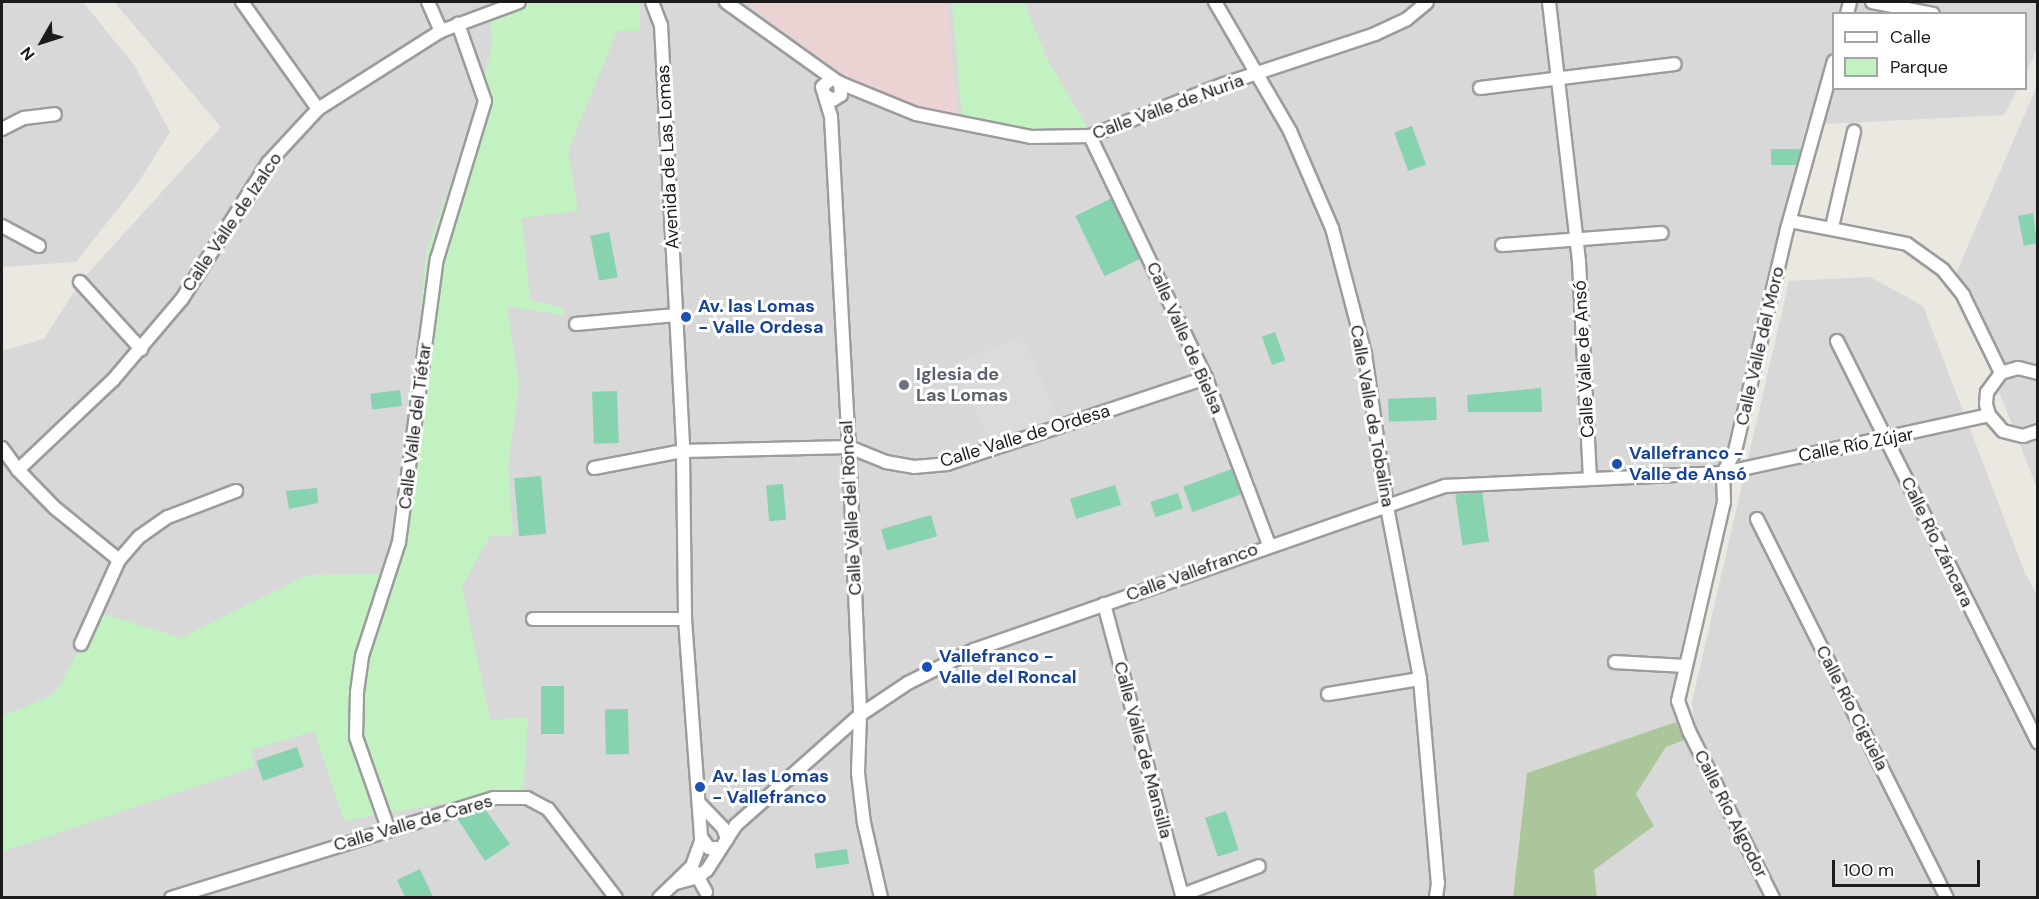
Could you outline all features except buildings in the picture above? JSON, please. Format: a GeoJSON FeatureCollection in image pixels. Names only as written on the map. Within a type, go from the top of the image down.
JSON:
{"type":"FeatureCollection","features":[{"type":"Feature","properties":{"kind":"street"},"geometry":{"type":"LineString","coordinates":[[242,2],[318,109]]}},
{"type":"Feature","properties":{"kind":"street"},"geometry":{"type":"LineString","coordinates":[[428,2],[441,31]]}},
{"type":"Feature","properties":{"kind":"street","name":"Calle Valle de Izalco"},"geometry":{"type":"LineString","coordinates":[[18,470],[141,349],[182,298],[268,163],[318,109],[441,31],[519,2]]}},
{"type":"Feature","properties":{"kind":"street","name":"Avenida de Las Lomas"},"geometry":{"type":"LineString","coordinates":[[652,2],[661,25],[683,451],[685,620],[701,839]]}},
{"type":"Feature","properties":{"kind":"street"},"geometry":{"type":"LineString","coordinates":[[661,25],[664,2]]}},
{"type":"Feature","properties":{"kind":"street"},"geometry":{"type":"LineString","coordinates":[[726,2],[811,65],[833,89]]}},
{"type":"Feature","properties":{"kind":"street","name":"Calle Valle de Tobalina"},"geometry":{"type":"LineString","coordinates":[[1215,2],[1255,76],[1290,131],[1332,228],[1365,354],[1387,507],[1420,679],[1438,883],[1436,897]]}},
{"type":"Feature","properties":{"kind":"street","name":"Calle Valle de Nuria"},"geometry":{"type":"LineString","coordinates":[[833,89],[861,95],[916,114],[1021,135],[1090,136],[1375,34],[1407,20],[1427,2]]}},
{"type":"Feature","properties":{"kind":"street","name":"Calle Valle de Ansó"},"geometry":{"type":"LineString","coordinates":[[1549,2],[1577,239],[1590,478]]}},
{"type":"Feature","properties":{"kind":"street"},"geometry":{"type":"LineString","coordinates":[[1872,2],[1923,12]]}},
{"type":"Feature","properties":{"kind":"street","name":"Calle Valle del Tiétar"},"geometry":{"type":"LineString","coordinates":[[388,828],[356,737],[357,692],[362,656],[399,542],[436,259],[485,101],[458,24]]}},
{"type":"Feature","properties":{"kind":"street"},"geometry":{"type":"LineString","coordinates":[[1480,88],[1560,80],[1675,64]]}},
{"type":"Feature","properties":{"kind":"street","name":"Calle Valle del Moro"},"geometry":{"type":"LineString","coordinates":[[1689,731],[1678,700],[1684,666],[1724,502],[1723,474],[1735,451],[1790,221],[1832,65]]}},
{"type":"Feature","properties":{"kind":"street","name":"Calle Valle del Roncal"},"geometry":{"type":"LineString","coordinates":[[833,89],[831,117],[849,447],[860,716],[858,773],[864,823],[881,897]]}},
{"type":"Feature","properties":{"kind":"street"},"geometry":{"type":"LineString","coordinates":[[2,129],[24,118],[55,114]]}},
{"type":"Feature","properties":{"kind":"street"},"geometry":{"type":"LineString","coordinates":[[1832,227],[1854,132]]}},
{"type":"Feature","properties":{"kind":"street","name":"Calle Valle de Bielsa"},"geometry":{"type":"LineString","coordinates":[[1090,136],[1206,378],[1269,545]]}},
{"type":"Feature","properties":{"kind":"street"},"geometry":{"type":"LineString","coordinates":[[1790,221],[1832,227],[1907,244],[1943,270],[1963,295],[2001,374]]}},
{"type":"Feature","properties":{"kind":"street"},"geometry":{"type":"LineString","coordinates":[[2,226],[39,246]]}},
{"type":"Feature","properties":{"kind":"street"},"geometry":{"type":"LineString","coordinates":[[1502,245],[1662,233]]}},
{"type":"Feature","properties":{"kind":"street"},"geometry":{"type":"LineString","coordinates":[[80,282],[141,349]]}},
{"type":"Feature","properties":{"kind":"street"},"geometry":{"type":"LineString","coordinates":[[576,324],[676,315]]}},
{"type":"Feature","properties":{"kind":"street","name":"Calle Río Záncara"},"geometry":{"type":"LineString","coordinates":[[1837,341],[2037,743]]}},
{"type":"Feature","properties":{"kind":"street"},"geometry":{"type":"LineString","coordinates":[[2036,434],[2023,436],[2002,431],[1989,416],[1987,392],[2001,374],[2018,368],[2037,373]]}},
{"type":"Feature","properties":{"kind":"street","name":"Calle Valle de Ordesa"},"geometry":{"type":"LineString","coordinates":[[594,468],[683,451],[849,447],[886,462],[914,467],[947,464],[1206,378]]}},
{"type":"Feature","properties":{"kind":"street","name":"Calle Río Zújar"},"geometry":{"type":"LineString","coordinates":[[1723,474],[1989,416]]}},
{"type":"Feature","properties":{"kind":"street"},"geometry":{"type":"LineString","coordinates":[[2,448],[18,470],[55,508],[119,561]]}},
{"type":"Feature","properties":{"kind":"street","name":"Calle Vallefranco"},"geometry":{"type":"LineString","coordinates":[[658,897],[699,871],[736,825],[860,716],[908,683],[974,650],[1269,545],[1445,486],[1723,474]]}},
{"type":"Feature","properties":{"kind":"street"},"geometry":{"type":"LineString","coordinates":[[81,644],[119,561],[139,537],[168,517],[236,491]]}},
{"type":"Feature","properties":{"kind":"street","name":"Calle Río Cigüela"},"geometry":{"type":"LineString","coordinates":[[1757,519],[1947,897]]}},
{"type":"Feature","properties":{"kind":"street","name":"Calle Valle de Mansilla"},"geometry":{"type":"LineString","coordinates":[[1104,604],[1183,896],[1258,866]]}},
{"type":"Feature","properties":{"kind":"street"},"geometry":{"type":"LineString","coordinates":[[533,619],[685,620]]}},
{"type":"Feature","properties":{"kind":"street"},"geometry":{"type":"LineString","coordinates":[[1615,662],[1684,666]]}},
{"type":"Feature","properties":{"kind":"street"},"geometry":{"type":"LineString","coordinates":[[1328,694],[1420,679]]}},
{"type":"Feature","properties":{"kind":"street","name":"Calle Río Algodor"},"geometry":{"type":"LineString","coordinates":[[1689,731],[1773,897]]}},
{"type":"Feature","properties":{"kind":"street","name":"Calle Valle de Cares"},"geometry":{"type":"LineString","coordinates":[[171,897],[388,828],[494,798],[527,798],[548,809],[567,830],[616,897]]}},
{"type":"Feature","properties":{"kind":"street"},"geometry":{"type":"LineString","coordinates":[[699,802],[714,823],[723,828],[723,844],[709,848],[701,839],[704,828],[714,823]]}},
{"type":"Feature","properties":{"kind":"street","name":"Calle Vallefranco"},"geometry":{"type":"LineString","coordinates":[[699,871],[701,839]]}},
{"type":"Feature","properties":{"kind":"street"},"geometry":{"type":"LineString","coordinates":[[699,871],[706,895]]}},
{"type":"Feature","properties":{"kind":"shaded area"},"geometry":{"type":"Polygon","coordinates":[[[2,2],[83,2],[134,65],[170,132],[138,183],[76,262],[2,267],[2,2]]]}},
{"type":"Feature","properties":{"kind":"shaded area"},"geometry":{"type":"Polygon","coordinates":[[[114,2],[2037,2],[2037,49],[2027,71],[2027,12],[1832,12],[1832,90],[2017,90],[2004,115],[1806,125],[1766,281],[1670,697],[1676,722],[1527,773],[1513,897],[2,898],[2,351],[44,339],[80,282],[221,127],[114,2]]]}},
{"type":"Feature","properties":{"kind":"shaded area"},"geometry":{"type":"Polygon","coordinates":[[[744,2],[947,2],[957,115],[917,108],[861,89],[744,2]]]}},
{"type":"Feature","properties":{"kind":"shaded area"},"geometry":{"type":"Polygon","coordinates":[[[2037,86],[2037,488],[1954,278],[2037,86]]]}},
{"type":"Feature","properties":{"kind":"shaded area"},"geometry":{"type":"Polygon","coordinates":[[[1870,277],[1923,306],[2025,573],[2037,595],[2037,897],[1597,897],[1594,870],[1653,827],[1636,794],[1666,747],[1695,730],[1692,702],[1789,281],[1870,277]]]}},
{"type":"Feature","properties":{"kind":"shaded area"},"geometry":{"type":"Polygon","coordinates":[[[1022,335],[1059,417],[991,447],[954,365],[1022,335]]]}},
{"type":"Feature","properties":{"kind":"green space"},"geometry":{"type":"Polygon","coordinates":[[[507,2],[640,2],[640,31],[617,31],[568,151],[578,211],[522,218],[530,300],[564,308],[563,315],[507,306],[519,387],[508,466],[513,535],[490,536],[462,586],[490,720],[528,717],[523,796],[489,795],[344,821],[314,731],[251,750],[254,767],[2,852],[2,716],[55,694],[79,649],[84,652],[104,614],[181,638],[308,575],[385,574],[407,470],[426,252],[473,119],[492,47],[490,5],[507,2]]]}},
{"type":"Feature","properties":{"kind":"green space"},"geometry":{"type":"Polygon","coordinates":[[[952,2],[1024,2],[1046,57],[1087,127],[1033,129],[962,119],[952,2]]]}},
{"type":"Feature","properties":{"kind":"green space"},"geometry":{"type":"Polygon","coordinates":[[[1412,126],[1426,165],[1408,171],[1394,132],[1412,126]]]}},
{"type":"Feature","properties":{"kind":"green space"},"geometry":{"type":"Polygon","coordinates":[[[1771,149],[1801,149],[1801,165],[1771,165],[1771,149]]]}},
{"type":"Feature","properties":{"kind":"green space"},"geometry":{"type":"Polygon","coordinates":[[[1112,198],[1141,258],[1105,276],[1075,216],[1112,198]]]}},
{"type":"Feature","properties":{"kind":"green space"},"geometry":{"type":"Polygon","coordinates":[[[2033,213],[2037,243],[2024,246],[2018,216],[2033,213]]]}},
{"type":"Feature","properties":{"kind":"green space"},"geometry":{"type":"Polygon","coordinates":[[[609,232],[618,277],[599,281],[590,236],[609,232]]]}},
{"type":"Feature","properties":{"kind":"green space"},"geometry":{"type":"Polygon","coordinates":[[[1275,332],[1285,360],[1272,365],[1262,337],[1275,332]]]}},
{"type":"Feature","properties":{"kind":"green space"},"geometry":{"type":"Polygon","coordinates":[[[1541,388],[1542,412],[1468,412],[1467,395],[1541,388]]]}},
{"type":"Feature","properties":{"kind":"green space"},"geometry":{"type":"Polygon","coordinates":[[[400,390],[402,406],[372,410],[370,394],[400,390]]]}},
{"type":"Feature","properties":{"kind":"green space"},"geometry":{"type":"Polygon","coordinates":[[[617,391],[619,443],[594,444],[592,392],[617,391]]]}},
{"type":"Feature","properties":{"kind":"green space"},"geometry":{"type":"Polygon","coordinates":[[[1436,397],[1437,420],[1389,422],[1388,399],[1436,397]]]}},
{"type":"Feature","properties":{"kind":"green space"},"geometry":{"type":"Polygon","coordinates":[[[1232,469],[1241,494],[1192,512],[1183,487],[1232,469]]]}},
{"type":"Feature","properties":{"kind":"green space"},"geometry":{"type":"Polygon","coordinates":[[[541,476],[546,534],[519,536],[514,478],[541,476]]]}},
{"type":"Feature","properties":{"kind":"green space"},"geometry":{"type":"Polygon","coordinates":[[[783,484],[786,520],[769,521],[766,485],[783,484]]]}},
{"type":"Feature","properties":{"kind":"green space"},"geometry":{"type":"Polygon","coordinates":[[[1115,485],[1121,505],[1076,519],[1070,499],[1115,485]]]}},
{"type":"Feature","properties":{"kind":"green space"},"geometry":{"type":"Polygon","coordinates":[[[317,488],[318,503],[289,509],[286,491],[317,488]]]}},
{"type":"Feature","properties":{"kind":"green space"},"geometry":{"type":"Polygon","coordinates":[[[1482,491],[1489,542],[1462,545],[1455,495],[1482,491]]]}},
{"type":"Feature","properties":{"kind":"green space"},"geometry":{"type":"Polygon","coordinates":[[[1178,493],[1183,508],[1155,517],[1150,502],[1178,493]]]}},
{"type":"Feature","properties":{"kind":"green space"},"geometry":{"type":"Polygon","coordinates":[[[931,515],[937,536],[887,550],[881,529],[931,515]]]}},
{"type":"Feature","properties":{"kind":"green space"},"geometry":{"type":"Polygon","coordinates":[[[541,686],[564,686],[564,734],[541,734],[541,686]]]}},
{"type":"Feature","properties":{"kind":"green space"},"geometry":{"type":"Polygon","coordinates":[[[605,709],[628,709],[629,754],[606,754],[605,709]]]}},
{"type":"Feature","properties":{"kind":"green space"},"geometry":{"type":"Polygon","coordinates":[[[1676,722],[1684,740],[1666,747],[1636,794],[1654,826],[1594,870],[1597,897],[1513,897],[1527,773],[1676,722]]]}},
{"type":"Feature","properties":{"kind":"green space"},"geometry":{"type":"Polygon","coordinates":[[[297,747],[304,767],[263,781],[256,761],[297,747]]]}},
{"type":"Feature","properties":{"kind":"green space"},"geometry":{"type":"Polygon","coordinates":[[[485,809],[510,844],[485,861],[453,812],[485,809]]]}},
{"type":"Feature","properties":{"kind":"green space"},"geometry":{"type":"Polygon","coordinates":[[[1226,811],[1239,850],[1218,857],[1205,818],[1226,811]]]}},
{"type":"Feature","properties":{"kind":"green space"},"geometry":{"type":"Polygon","coordinates":[[[847,849],[849,864],[816,868],[814,854],[847,849]]]}},
{"type":"Feature","properties":{"kind":"green space"},"geometry":{"type":"Polygon","coordinates":[[[420,869],[433,897],[405,897],[397,880],[420,869]]]}},
{"type":"Feature","properties":{"kind":"place","name":"Av. las Lomas - Valle Ordesa"},"geometry":{"type":"Point","coordinates":[686,317]}},
{"type":"Feature","properties":{"kind":"place","name":"Iglesia de Las Lomas"},"geometry":{"type":"Point","coordinates":[904,385]}},
{"type":"Feature","properties":{"kind":"place","name":"Vallefranco - Valle de Ansó"},"geometry":{"type":"Point","coordinates":[1617,464]}},
{"type":"Feature","properties":{"kind":"place","name":"Vallefranco - Valle del Roncal"},"geometry":{"type":"Point","coordinates":[927,667]}},
{"type":"Feature","properties":{"kind":"place","name":"Av. las Lomas - Vallefranco"},"geometry":{"type":"Point","coordinates":[700,787]}}]}
